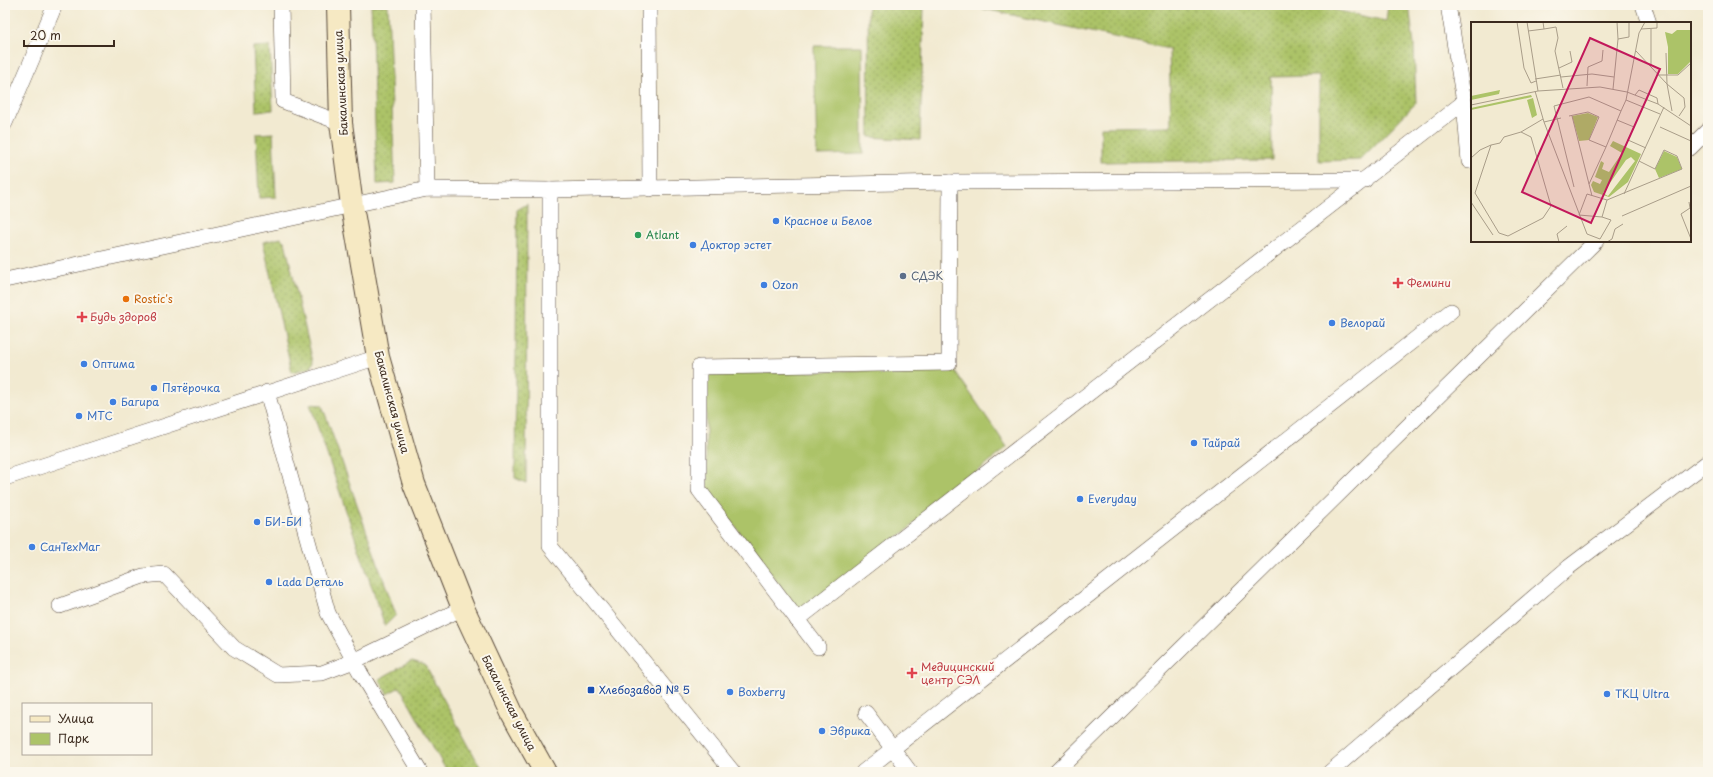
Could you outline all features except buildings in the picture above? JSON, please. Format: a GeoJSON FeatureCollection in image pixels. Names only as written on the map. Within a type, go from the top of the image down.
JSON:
{"type":"FeatureCollection","features":[{"type":"Feature","properties":{"kind":"main road","name":"Бакалинская улица"},"geometry":{"type":"LineString","coordinates":[[338,5],[341,123],[352,206],[378,357],[414,484],[464,608],[512,713],[545,772]]}},
{"type":"Feature","properties":{"kind":"lane"},"geometry":{"type":"LineString","coordinates":[[5,123],[11,98],[55,5]]}},
{"type":"Feature","properties":{"kind":"lane"},"geometry":{"type":"LineString","coordinates":[[281,5],[283,101],[341,123]]}},
{"type":"Feature","properties":{"kind":"lane"},"geometry":{"type":"LineString","coordinates":[[423,5],[427,189]]}},
{"type":"Feature","properties":{"kind":"lane"},"geometry":{"type":"LineString","coordinates":[[649,5],[650,189]]}},
{"type":"Feature","properties":{"kind":"lane"},"geometry":{"type":"LineString","coordinates":[[1448,5],[1464,102],[1469,161],[1471,161]]}},
{"type":"Feature","properties":{"kind":"lane"},"geometry":{"type":"LineString","coordinates":[[1643,5],[1649,22]]}},
{"type":"Feature","properties":{"kind":"lane"},"geometry":{"type":"LineString","coordinates":[[798,620],[1464,102]]}},
{"type":"Feature","properties":{"kind":"lane"},"geometry":{"type":"LineString","coordinates":[[1691,146],[1708,130]]}},
{"type":"Feature","properties":{"kind":"lane"},"geometry":{"type":"LineString","coordinates":[[5,280],[427,189],[550,190],[950,182],[1365,180]]}},
{"type":"Feature","properties":{"kind":"lane"},"geometry":{"type":"LineString","coordinates":[[818,647],[699,490],[699,367],[949,363],[950,182]]}},
{"type":"Feature","properties":{"kind":"lane"},"geometry":{"type":"LineString","coordinates":[[550,190],[550,546],[733,772]]}},
{"type":"Feature","properties":{"kind":"lane"},"geometry":{"type":"LineString","coordinates":[[1056,772],[1595,242]]}},
{"type":"Feature","properties":{"kind":"lane"},"geometry":{"type":"LineString","coordinates":[[863,772],[1451,311]]}},
{"type":"Feature","properties":{"kind":"lane"},"geometry":{"type":"LineString","coordinates":[[5,478],[378,357]]}},
{"type":"Feature","properties":{"kind":"lane"},"geometry":{"type":"LineString","coordinates":[[267,392],[328,614],[420,772]]}},
{"type":"Feature","properties":{"kind":"lane"},"geometry":{"type":"LineString","coordinates":[[1330,772],[1569,567],[1708,462]]}},
{"type":"Feature","properties":{"kind":"lane"},"geometry":{"type":"LineString","coordinates":[[60,606],[143,576],[164,574],[234,648],[278,675],[322,673],[354,661],[464,608]]}},
{"type":"Feature","properties":{"kind":"lane"},"geometry":{"type":"LineString","coordinates":[[866,713],[910,772]]}},
{"type":"Feature","properties":{"kind":"green space"},"geometry":{"type":"Polygon","coordinates":[[[371,5],[388,5],[395,183],[377,184],[371,5]]]}},
{"type":"Feature","properties":{"kind":"green space"},"geometry":{"type":"Polygon","coordinates":[[[868,5],[928,5],[924,7],[920,140],[869,137],[868,5]]]}},
{"type":"Feature","properties":{"kind":"green space"},"geometry":{"type":"Polygon","coordinates":[[[966,5],[1311,5],[1386,21],[1388,5],[1409,5],[1414,45],[1416,103],[1360,160],[1319,161],[1319,76],[1271,77],[1272,160],[1101,162],[1101,127],[1171,126],[1169,49],[966,5]]]}},
{"type":"Feature","properties":{"kind":"green space"},"geometry":{"type":"Polygon","coordinates":[[[270,46],[273,110],[256,111],[253,47],[270,46]]]}},
{"type":"Feature","properties":{"kind":"green space"},"geometry":{"type":"Polygon","coordinates":[[[814,46],[862,46],[863,154],[817,155],[814,46]]]}},
{"type":"Feature","properties":{"kind":"green space"},"geometry":{"type":"Polygon","coordinates":[[[273,133],[276,197],[259,198],[256,134],[273,133]]]}},
{"type":"Feature","properties":{"kind":"green space"},"geometry":{"type":"Polygon","coordinates":[[[527,204],[526,483],[515,478],[517,210],[527,204]]]}},
{"type":"Feature","properties":{"kind":"green space"},"geometry":{"type":"Polygon","coordinates":[[[281,238],[285,242],[313,362],[310,368],[292,372],[263,242],[281,238]]]}},
{"type":"Feature","properties":{"kind":"green space"},"geometry":{"type":"Polygon","coordinates":[[[953,368],[1007,447],[803,616],[706,488],[706,374],[953,368]]]}},
{"type":"Feature","properties":{"kind":"green space"},"geometry":{"type":"Polygon","coordinates":[[[310,404],[322,405],[396,615],[385,626],[310,404]]]}},
{"type":"Feature","properties":{"kind":"green space"},"geometry":{"type":"Polygon","coordinates":[[[412,661],[425,665],[483,772],[447,772],[400,687],[387,694],[379,679],[412,661]]]}},
{"type":"Feature","properties":{"kind":"place","name":"Красное и Белое"},"geometry":{"type":"Point","coordinates":[776,221]}},
{"type":"Feature","properties":{"kind":"place","name":"Atlant"},"geometry":{"type":"Point","coordinates":[638,235]}},
{"type":"Feature","properties":{"kind":"place","name":"Доктор эстет"},"geometry":{"type":"Point","coordinates":[693,245]}},
{"type":"Feature","properties":{"kind":"place","name":"СДЭК"},"geometry":{"type":"Point","coordinates":[903,276]}},
{"type":"Feature","properties":{"kind":"place","name":"Фемини"},"geometry":{"type":"Point","coordinates":[1398,283]}},
{"type":"Feature","properties":{"kind":"place","name":"Ozon"},"geometry":{"type":"Point","coordinates":[764,285]}},
{"type":"Feature","properties":{"kind":"place","name":"Rostic's"},"geometry":{"type":"Point","coordinates":[126,299]}},
{"type":"Feature","properties":{"kind":"place","name":"Будь здоров"},"geometry":{"type":"Point","coordinates":[82,317]}},
{"type":"Feature","properties":{"kind":"place","name":"Велорай"},"geometry":{"type":"Point","coordinates":[1332,323]}},
{"type":"Feature","properties":{"kind":"place","name":"Оптима"},"geometry":{"type":"Point","coordinates":[84,364]}},
{"type":"Feature","properties":{"kind":"place","name":"Пятёрочка"},"geometry":{"type":"Point","coordinates":[154,388]}},
{"type":"Feature","properties":{"kind":"place","name":"Багира"},"geometry":{"type":"Point","coordinates":[113,402]}},
{"type":"Feature","properties":{"kind":"place","name":"МТС"},"geometry":{"type":"Point","coordinates":[79,416]}},
{"type":"Feature","properties":{"kind":"place","name":"Тайрай"},"geometry":{"type":"Point","coordinates":[1194,443]}},
{"type":"Feature","properties":{"kind":"place","name":"Everyday"},"geometry":{"type":"Point","coordinates":[1080,499]}},
{"type":"Feature","properties":{"kind":"place","name":"БИ-БИ"},"geometry":{"type":"Point","coordinates":[257,522]}},
{"type":"Feature","properties":{"kind":"place","name":"СанТехМаг"},"geometry":{"type":"Point","coordinates":[32,547]}},
{"type":"Feature","properties":{"kind":"place","name":"Lada Dеталь"},"geometry":{"type":"Point","coordinates":[269,582]}},
{"type":"Feature","properties":{"kind":"place","name":"Медицинский центр СЭЛ"},"geometry":{"type":"Point","coordinates":[912,673]}},
{"type":"Feature","properties":{"kind":"place","name":"Хлебозавод № 5"},"geometry":{"type":"Point","coordinates":[591,690]}},
{"type":"Feature","properties":{"kind":"place","name":"Boxberry"},"geometry":{"type":"Point","coordinates":[730,692]}},
{"type":"Feature","properties":{"kind":"place","name":"ТКЦ Ultra"},"geometry":{"type":"Point","coordinates":[1607,694]}},
{"type":"Feature","properties":{"kind":"place","name":"Эврика"},"geometry":{"type":"Point","coordinates":[822,731]}}]}
